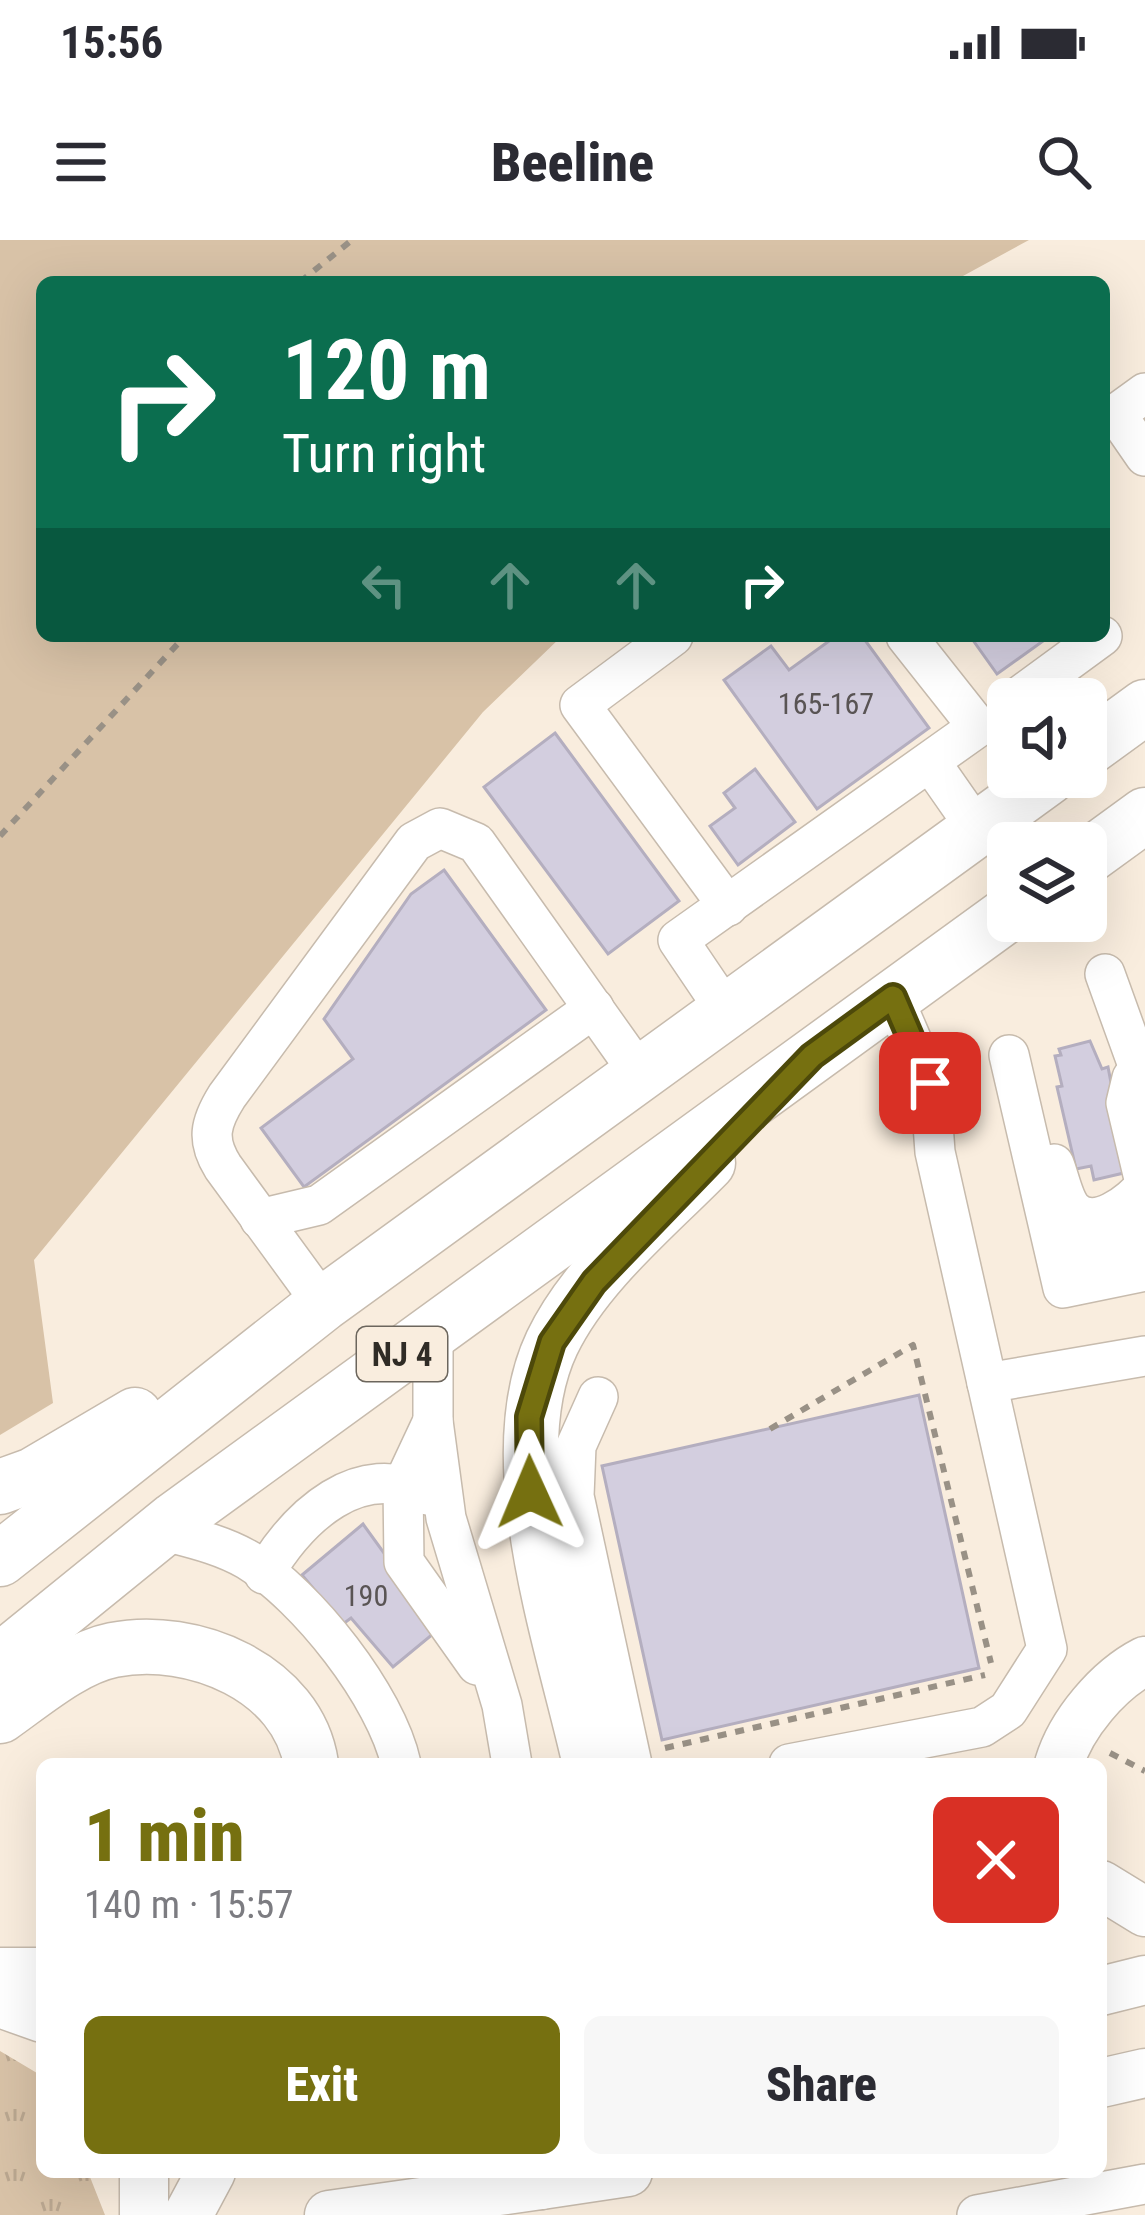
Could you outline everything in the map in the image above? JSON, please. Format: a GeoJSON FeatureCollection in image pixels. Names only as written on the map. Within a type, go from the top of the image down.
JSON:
{"type":"FeatureCollection","features":[{"type":"Feature","properties":{"kind":"highway"},"geometry":{"type":"LineString","coordinates":[[1107,735],[1145,707]]}},
{"type":"Feature","properties":{"kind":"highway","name":"NJ 4"},"geometry":{"type":"LineString","coordinates":[[0,1559],[323,1304],[1020,798]]}},
{"type":"Feature","properties":{"kind":"highway"},"geometry":{"type":"LineString","coordinates":[[1107,847],[1142,829]]}},
{"type":"Feature","properties":{"kind":"highway","name":"NJ 4"},"geometry":{"type":"LineString","coordinates":[[0,1661],[161,1530],[987,929]]}},
{"type":"Feature","properties":{"kind":"highway"},"geometry":{"type":"LineString","coordinates":[[589,1758],[530,1492],[529,1417],[552,1342],[594,1282],[812,1056]]}},
{"type":"Feature","properties":{"kind":"highway"},"geometry":{"type":"LineString","coordinates":[[0,1487],[33,1475],[323,1304]]}},
{"type":"Feature","properties":{"kind":"highway"},"geometry":{"type":"LineString","coordinates":[[0,1716],[56,1677],[111,1650],[169,1648],[226,1662],[272,1691],[307,1737],[310,1758]]}},
{"type":"Feature","properties":{"kind":"main road"},"geometry":{"type":"LineString","coordinates":[[1062,1758],[1092,1706],[1126,1671],[1145,1661]]}},
{"type":"Feature","properties":{"kind":"main road"},"geometry":{"type":"LineString","coordinates":[[1107,1889],[1145,1912]]}},
{"type":"Feature","properties":{"kind":"main road"},"geometry":{"type":"LineString","coordinates":[[1107,1990],[1145,1980]]}},
{"type":"Feature","properties":{"kind":"main road"},"geometry":{"type":"LineString","coordinates":[[1107,2082],[1145,2073]]}},
{"type":"Feature","properties":{"kind":"main road"},"geometry":{"type":"LineString","coordinates":[[144,2178],[144,2215]]}},
{"type":"Feature","properties":{"kind":"main road"},"geometry":{"type":"LineString","coordinates":[[188,2215],[208,2178]]}},
{"type":"Feature","properties":{"kind":"main road"},"geometry":{"type":"LineString","coordinates":[[477,2178],[541,2185]]}},
{"type":"Feature","properties":{"kind":"main road"},"geometry":{"type":"LineString","coordinates":[[329,2215],[401,2200],[588,2178]]}},
{"type":"Feature","properties":{"kind":"lane"},"geometry":{"type":"LineString","coordinates":[[1145,393],[1116,414],[1145,456]]}},
{"type":"Feature","properties":{"kind":"lane"},"geometry":{"type":"LineString","coordinates":[[665,642],[580,705],[728,906]]}},
{"type":"Feature","properties":{"kind":"lane"},"geometry":{"type":"LineString","coordinates":[[914,642],[987,698]]}},
{"type":"Feature","properties":{"kind":"lane"},"geometry":{"type":"LineString","coordinates":[[1046,678],[1094,642]]}},
{"type":"Feature","properties":{"kind":"lane"},"geometry":{"type":"LineString","coordinates":[[726,1011],[678,940],[987,722]]}},
{"type":"Feature","properties":{"kind":"lane"},"geometry":{"type":"LineString","coordinates":[[931,764],[976,829]]}},
{"type":"Feature","properties":{"kind":"lane"},"geometry":{"type":"LineString","coordinates":[[323,1304],[210,1143],[216,1112],[401,855],[427,833],[452,830],[476,844],[640,1074]]}},
{"type":"Feature","properties":{"kind":"lane"},"geometry":{"type":"LineString","coordinates":[[1106,974],[1136,1060],[1145,1105]]}},
{"type":"Feature","properties":{"kind":"lane"},"geometry":{"type":"LineString","coordinates":[[843,1758],[982,1727],[1008,1710],[1047,1649],[935,1152],[930,1083],[893,997]]}},
{"type":"Feature","properties":{"kind":"lane"},"geometry":{"type":"LineString","coordinates":[[260,1219],[319,1205],[594,1008]]}},
{"type":"Feature","properties":{"kind":"lane"},"geometry":{"type":"LineString","coordinates":[[1009,1055],[1063,1288],[1145,1271]]}},
{"type":"Feature","properties":{"kind":"lane"},"geometry":{"type":"LineString","coordinates":[[1022,1110],[1042,1127],[1072,1209],[1096,1217],[1132,1204],[1145,1184],[1126,1103],[1136,1060]]}},
{"type":"Feature","properties":{"kind":"lane"},"geometry":{"type":"LineString","coordinates":[[1042,1199],[1070,1238],[1088,1250],[1130,1240],[1145,1230]]}},
{"type":"Feature","properties":{"kind":"lane"},"geometry":{"type":"LineString","coordinates":[[433,1331],[433,1421],[445,1509],[502,1706],[511,1758]]}},
{"type":"Feature","properties":{"kind":"lane"},"geometry":{"type":"LineString","coordinates":[[987,1383],[1145,1356]]}},
{"type":"Feature","properties":{"kind":"lane"},"geometry":{"type":"LineString","coordinates":[[598,1396],[576,1446],[574,1496],[645,1756]]}},
{"type":"Feature","properties":{"kind":"lane"},"geometry":{"type":"LineString","coordinates":[[433,1421],[404,1485],[404,1562],[455,1630],[502,1706]]}},
{"type":"Feature","properties":{"kind":"lane"},"geometry":{"type":"LineString","coordinates":[[264,1574],[295,1529],[340,1493],[367,1483],[404,1485],[445,1509]]}},
{"type":"Feature","properties":{"kind":"lane"},"geometry":{"type":"LineString","coordinates":[[161,1530],[216,1544],[264,1574],[328,1634],[374,1699],[399,1758]]}},
{"type":"Feature","properties":{"kind":"lane"},"geometry":{"type":"LineString","coordinates":[[977,2215],[1145,2184]]}},
{"type":"Feature","properties":{"kind":"path"},"geometry":{"type":"LineString","coordinates":[[307,276],[352,240]]}},
{"type":"Feature","properties":{"kind":"path"},"geometry":{"type":"LineString","coordinates":[[0,836],[178,642]]}},
{"type":"Feature","properties":{"kind":"path"},"geometry":{"type":"LineString","coordinates":[[645,1756],[975,1679],[986,1674],[992,1660],[913,1345],[770,1429]]}},
{"type":"Feature","properties":{"kind":"green space"},"geometry":{"type":"Polygon","coordinates":[[[0,240],[1029,240],[963,276],[36,276],[36,642],[556,642],[483,712],[34,1260],[53,1403],[0,1435],[0,240]]]}},
{"type":"Feature","properties":{"kind":"green space"},"geometry":{"type":"Polygon","coordinates":[[[0,2051],[36,2072],[36,2178],[90,2178],[105,2215],[0,2215],[0,2051]]]}},
{"type":"Feature","properties":{"kind":"building"},"geometry":{"type":"Polygon","coordinates":[[[828,642],[866,642],[929,728],[817,809],[724,680],[771,646],[789,670],[828,642]]]}},
{"type":"Feature","properties":{"kind":"building"},"geometry":{"type":"Polygon","coordinates":[[[974,642],[1042,642],[997,674],[974,642]]]}},
{"type":"Feature","properties":{"kind":"building"},"geometry":{"type":"Polygon","coordinates":[[[555,733],[679,901],[608,954],[484,787],[555,733]]]}},
{"type":"Feature","properties":{"kind":"building"},"geometry":{"type":"Polygon","coordinates":[[[755,769],[795,822],[738,865],[710,826],[735,808],[724,793],[755,769]]]}},
{"type":"Feature","properties":{"kind":"building"},"geometry":{"type":"Polygon","coordinates":[[[444,870],[546,1010],[304,1187],[261,1128],[353,1059],[324,1019],[411,894],[444,870]]]}},
{"type":"Feature","properties":{"kind":"building"},"geometry":{"type":"Polygon","coordinates":[[[1090,1041],[1102,1069],[1108,1067],[1128,1172],[1094,1180],[1091,1166],[1076,1169],[1057,1087],[1062,1086],[1055,1056],[1061,1055],[1059,1049],[1090,1041]]]}},
{"type":"Feature","properties":{"kind":"building"},"geometry":{"type":"Polygon","coordinates":[[[919,1395],[979,1668],[662,1740],[602,1466],[919,1395]]]}},
{"type":"Feature","properties":{"kind":"building"},"geometry":{"type":"Polygon","coordinates":[[[363,1524],[439,1629],[393,1667],[351,1618],[343,1624],[302,1575],[363,1524]]]}},
{"type":"Feature","properties":{"kind":"route"},"geometry":{"type":"LineString","coordinates":[[530,1492],[529,1417],[552,1342],[594,1282],[812,1056],[893,997],[930,1083]]}}]}
